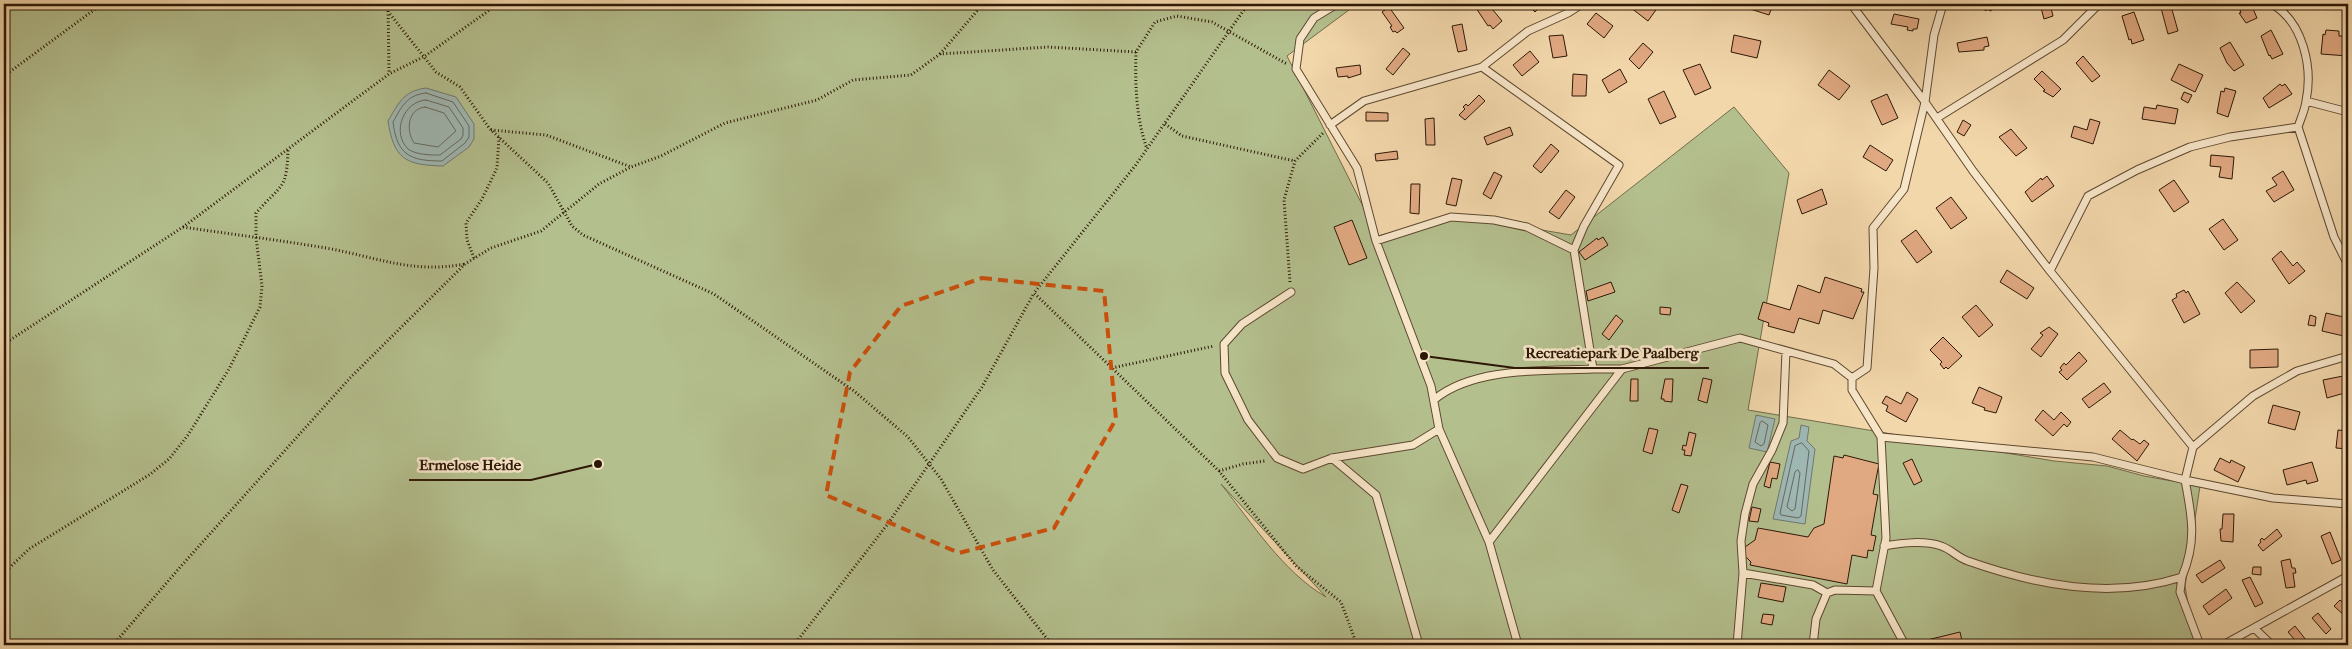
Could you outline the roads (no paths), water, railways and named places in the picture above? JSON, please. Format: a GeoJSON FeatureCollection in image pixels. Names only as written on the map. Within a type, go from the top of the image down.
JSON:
{"type":"FeatureCollection","features":[{"type":"Feature","properties":{"kind":"lane"},"geometry":{"type":"LineString","coordinates":[[1337,4],[1314,18],[1300,39],[1296,69],[1357,168],[1376,241],[1435,399],[1440,429],[1489,542],[1518,645]]}},
{"type":"Feature","properties":{"kind":"lane"},"geometry":{"type":"LineString","coordinates":[[1330,126],[1364,101],[1482,67],[1528,31],[1568,13],[1582,4]]}},
{"type":"Feature","properties":{"kind":"lane"},"geometry":{"type":"LineString","coordinates":[[1851,4],[1937,118],[1973,171],[2050,271],[2194,447]]}},
{"type":"Feature","properties":{"kind":"lane"},"geometry":{"type":"LineString","coordinates":[[1852,378],[1867,368],[1874,268],[1873,228],[1904,189],[1925,102],[1934,35],[1943,4]]}},
{"type":"Feature","properties":{"kind":"lane"},"geometry":{"type":"LineString","coordinates":[[1937,118],[2063,40],[2099,4]]}},
{"type":"Feature","properties":{"kind":"lane"},"geometry":{"type":"LineString","coordinates":[[2272,4],[2283,10],[2300,36],[2309,77],[2306,101],[2298,127],[2334,237],[2348,265]]}},
{"type":"Feature","properties":{"kind":"lane"},"geometry":{"type":"LineString","coordinates":[[1482,67],[1619,165],[1584,226],[1574,250],[1593,369]]}},
{"type":"Feature","properties":{"kind":"lane"},"geometry":{"type":"LineString","coordinates":[[2306,101],[2348,112]]}},
{"type":"Feature","properties":{"kind":"lane"},"geometry":{"type":"LineString","coordinates":[[2050,271],[2088,196],[2136,170],[2190,147],[2230,136],[2298,127]]}},
{"type":"Feature","properties":{"kind":"lane"},"geometry":{"type":"LineString","coordinates":[[1376,241],[1451,218],[1494,220],[1527,228],[1574,250]]}},
{"type":"Feature","properties":{"kind":"lane"},"geometry":{"type":"LineString","coordinates":[[1291,292],[1242,324],[1224,344],[1225,373],[1248,420],[1277,458],[1303,469],[1332,458],[1413,445],[1440,429]]}},
{"type":"Feature","properties":{"kind":"lane"},"geometry":{"type":"LineString","coordinates":[[1435,399],[1447,389],[1471,379],[1528,372],[1622,369],[1740,338],[1834,364],[1852,378]]}},
{"type":"Feature","properties":{"kind":"lane"},"geometry":{"type":"LineString","coordinates":[[1737,645],[1743,573],[1741,541],[1745,514],[1753,484],[1772,450],[1783,423],[1786,351]]}},
{"type":"Feature","properties":{"kind":"lane"},"geometry":{"type":"LineString","coordinates":[[2200,645],[2184,608],[2180,592],[2182,577],[2190,557],[2193,527],[2185,480],[2194,447],[2260,392],[2297,371],[2348,356]]}},
{"type":"Feature","properties":{"kind":"lane"},"geometry":{"type":"LineString","coordinates":[[1489,542],[1622,369]]}},
{"type":"Feature","properties":{"kind":"lane"},"geometry":{"type":"LineString","coordinates":[[1852,378],[1852,390],[1881,437],[1886,538],[1876,591],[1905,645]]}},
{"type":"Feature","properties":{"kind":"lane"},"geometry":{"type":"LineString","coordinates":[[1881,437],[2093,457],[2185,480],[2209,483],[2273,498],[2348,504]]}},
{"type":"Feature","properties":{"kind":"lane"},"geometry":{"type":"LineString","coordinates":[[1332,458],[1376,496],[1419,645]]}},
{"type":"Feature","properties":{"kind":"lane"},"geometry":{"type":"LineString","coordinates":[[1884,546],[1916,543],[1942,546],[1966,560],[2004,572],[2038,581],[2101,590],[2147,585],[2182,577]]}},
{"type":"Feature","properties":{"kind":"lane"},"geometry":{"type":"LineString","coordinates":[[1743,573],[1813,585],[1827,593]]}},
{"type":"Feature","properties":{"kind":"lane"},"geometry":{"type":"LineString","coordinates":[[2223,645],[2348,576]]}},
{"type":"Feature","properties":{"kind":"lane"},"geometry":{"type":"LineString","coordinates":[[1813,645],[1816,619],[1827,593],[1835,590],[1876,591]]}},
{"type":"Feature","properties":{"kind":"lane"},"geometry":{"type":"LineString","coordinates":[[2254,628],[2272,645]]}},
{"type":"Feature","properties":{"kind":"water"},"geometry":{"type":"Polygon","coordinates":[[[426,88],[456,97],[474,124],[474,139],[469,147],[443,166],[419,164],[404,157],[398,152],[394,144],[388,121],[403,98],[412,92],[426,88]]]}},
{"type":"Feature","properties":{"kind":"water"},"geometry":{"type":"Polygon","coordinates":[[[1756,415],[1775,419],[1767,452],[1749,448],[1756,415]]]}},
{"type":"Feature","properties":{"kind":"water"},"geometry":{"type":"Polygon","coordinates":[[[1801,425],[1809,427],[1807,441],[1815,449],[1805,524],[1773,519],[1791,441],[1799,438],[1801,425]]]}},
{"type":"Feature","properties":{"kind":"place","name":"Recreatiepark De Paalberg"},"geometry":{"type":"Point","coordinates":[1424,356]}},
{"type":"Feature","properties":{"kind":"place","name":"Ermelose Heide"},"geometry":{"type":"Point","coordinates":[598,464]}}]}
